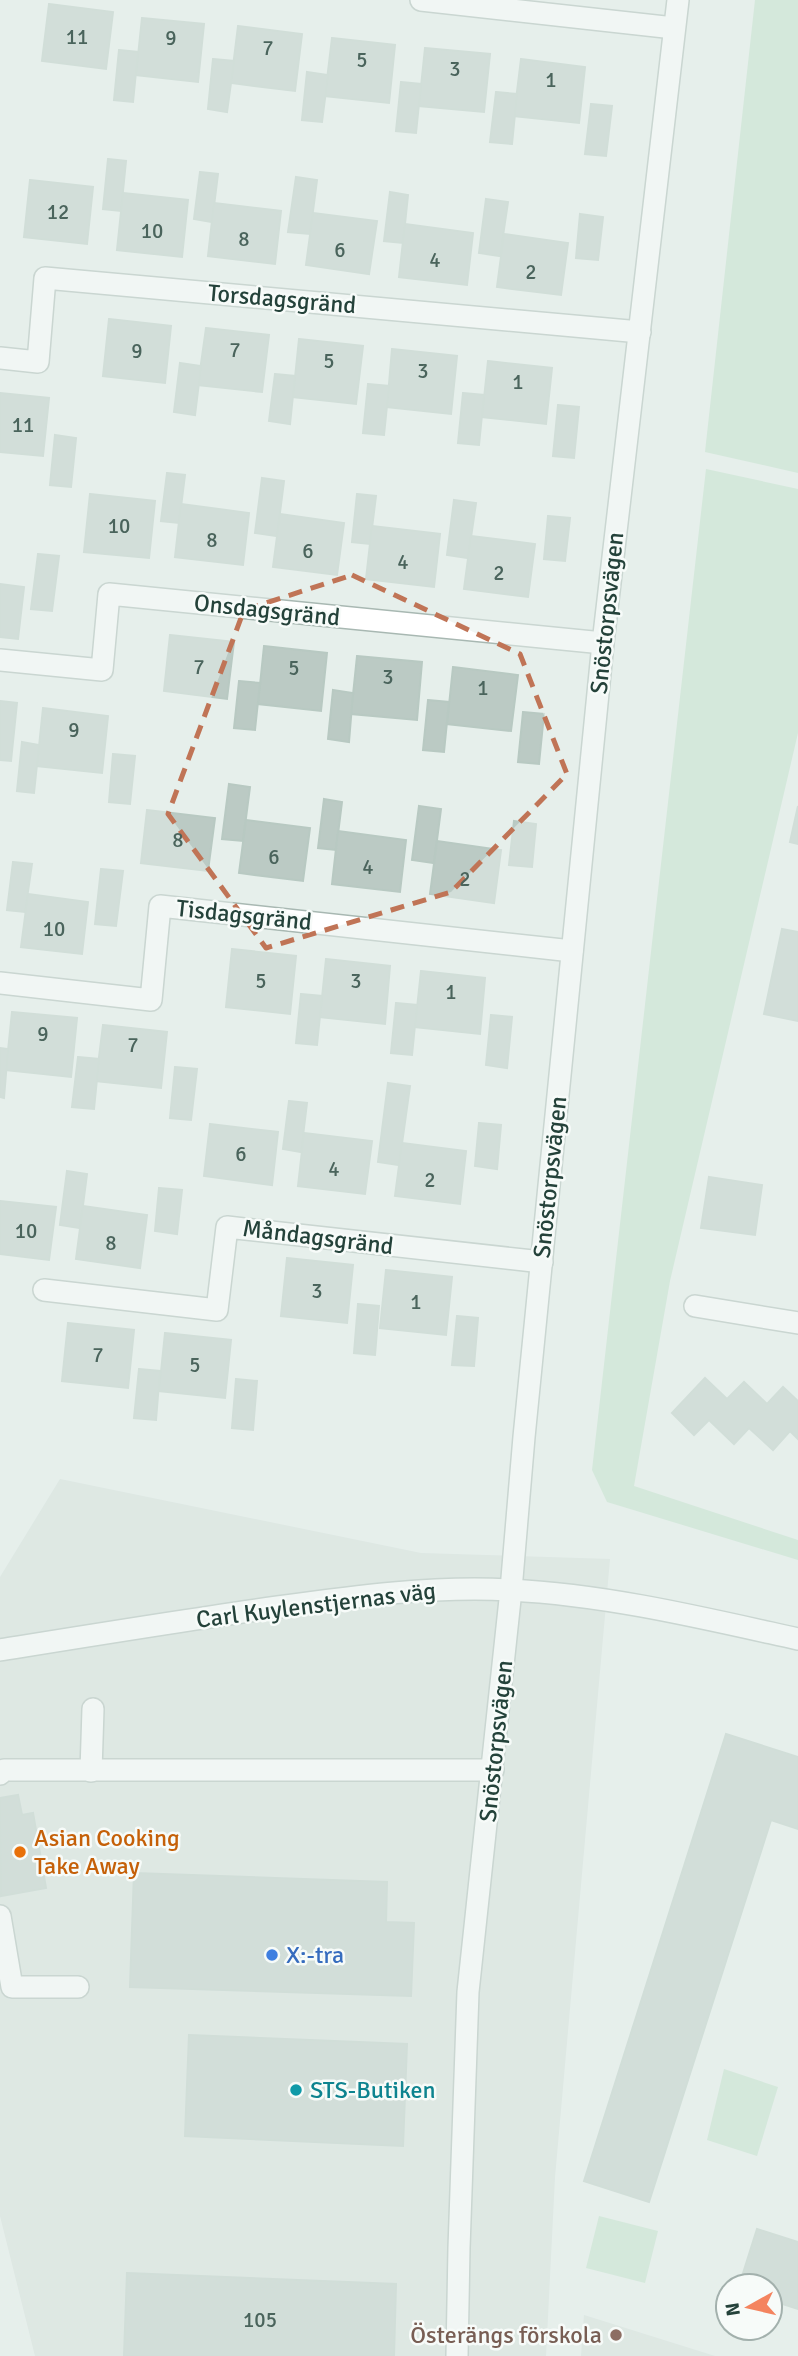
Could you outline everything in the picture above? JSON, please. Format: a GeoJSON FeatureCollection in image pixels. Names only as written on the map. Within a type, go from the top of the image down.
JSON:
{"type":"FeatureCollection","features":[{"type":"Feature","properties":{"kind":"street"},"geometry":{"type":"LineString","coordinates":[[422,0],[674,28]]}},
{"type":"Feature","properties":{"kind":"street","name":"Snöstorpsvägen"},"geometry":{"type":"LineString","coordinates":[[457,2356],[458,2248],[468,1992],[493,1770],[603,643],[678,0]]}},
{"type":"Feature","properties":{"kind":"street","name":"Torsdagsgränd"},"geometry":{"type":"LineString","coordinates":[[0,358],[38,362],[45,278],[640,332]]}},
{"type":"Feature","properties":{"kind":"street","name":"Onsdagsgränd"},"geometry":{"type":"LineString","coordinates":[[0,660],[102,670],[110,594],[603,643]]}},
{"type":"Feature","properties":{"kind":"street","name":"Tisdagsgränd"},"geometry":{"type":"LineString","coordinates":[[0,983],[150,1000],[160,906],[572,950]]}},
{"type":"Feature","properties":{"kind":"street","name":"Måndagsgränd"},"geometry":{"type":"LineString","coordinates":[[44,1290],[218,1310],[227,1227],[542,1262]]}},
{"type":"Feature","properties":{"kind":"street"},"geometry":{"type":"LineString","coordinates":[[695,1306],[798,1323]]}},
{"type":"Feature","properties":{"kind":"street","name":"Carl Kuylenstjernas väg"},"geometry":{"type":"LineString","coordinates":[[0,1650],[141,1626],[387,1592],[435,1589],[511,1590],[619,1602],[798,1639]]}},
{"type":"Feature","properties":{"kind":"street"},"geometry":{"type":"LineString","coordinates":[[91,1771],[93,1709]]}},
{"type":"Feature","properties":{"kind":"street"},"geometry":{"type":"LineString","coordinates":[[0,1774],[4,1770],[493,1770]]}},
{"type":"Feature","properties":{"kind":"street"},"geometry":{"type":"LineString","coordinates":[[0,1916],[12,1987],[78,1987]]}},
{"type":"Feature","properties":{"kind":"highlighted area"},"geometry":{"type":"Polygon","coordinates":[[[352,575],[520,654],[567,774],[451,892],[266,948],[168,814],[244,610],[352,575]]]}},
{"type":"Feature","properties":{"kind":"shaded area"},"geometry":{"type":"Polygon","coordinates":[[[60,1479],[421,1553],[610,1559],[555,2177],[546,2356],[35,2356],[0,2216],[0,1577],[60,1479]]]}},
{"type":"Feature","properties":{"kind":"shaded area","name":"Österängs förskola"},"geometry":{"type":"Polygon","coordinates":[[[584,2315],[715,2356],[581,2356],[584,2315]]]}},
{"type":"Feature","properties":{"kind":"green space"},"geometry":{"type":"Polygon","coordinates":[[[755,0],[798,0],[798,473],[705,452],[755,0]]]}},
{"type":"Feature","properties":{"kind":"green space"},"geometry":{"type":"Polygon","coordinates":[[[706,469],[798,489],[798,733],[670,1281],[634,1486],[798,1540],[798,1560],[607,1502],[592,1470],[706,469]]]}},
{"type":"Feature","properties":{"kind":"green space"},"geometry":{"type":"Polygon","coordinates":[[[724,2069],[778,2087],[757,2156],[707,2140],[724,2069]]]}},
{"type":"Feature","properties":{"kind":"green space"},"geometry":{"type":"Polygon","coordinates":[[[599,2216],[658,2231],[645,2283],[586,2268],[599,2216]]]}},
{"type":"Feature","properties":{"kind":"building"},"geometry":{"type":"Polygon","coordinates":[[[49,4],[113,12],[106,69],[42,61],[49,4]]]}},
{"type":"Feature","properties":{"kind":"building"},"geometry":{"type":"Polygon","coordinates":[[[142,18],[204,24],[198,82],[136,75],[142,18]]]}},
{"type":"Feature","properties":{"kind":"building"},"geometry":{"type":"Polygon","coordinates":[[[238,26],[302,34],[295,91],[231,83],[238,26]]]}},
{"type":"Feature","properties":{"kind":"building"},"geometry":{"type":"Polygon","coordinates":[[[332,38],[395,45],[389,103],[325,96],[332,38]]]}},
{"type":"Feature","properties":{"kind":"building"},"geometry":{"type":"Polygon","coordinates":[[[425,48],[490,54],[484,112],[419,106],[425,48]]]}},
{"type":"Feature","properties":{"kind":"building"},"geometry":{"type":"Polygon","coordinates":[[[119,50],[138,52],[133,102],[114,100],[119,50]]]}},
{"type":"Feature","properties":{"kind":"building"},"geometry":{"type":"Polygon","coordinates":[[[213,59],[234,61],[227,112],[208,109],[213,59]]]}},
{"type":"Feature","properties":{"kind":"building"},"geometry":{"type":"Polygon","coordinates":[[[521,59],[585,67],[579,123],[514,116],[521,59]]]}},
{"type":"Feature","properties":{"kind":"building"},"geometry":{"type":"Polygon","coordinates":[[[307,72],[328,75],[322,122],[302,120],[307,72]]]}},
{"type":"Feature","properties":{"kind":"building"},"geometry":{"type":"Polygon","coordinates":[[[401,82],[421,84],[416,133],[396,131],[401,82]]]}},
{"type":"Feature","properties":{"kind":"building"},"geometry":{"type":"Polygon","coordinates":[[[496,92],[517,94],[512,144],[490,142],[496,92]]]}},
{"type":"Feature","properties":{"kind":"building"},"geometry":{"type":"Polygon","coordinates":[[[591,104],[612,106],[606,156],[585,154],[591,104]]]}},
{"type":"Feature","properties":{"kind":"building"},"geometry":{"type":"Polygon","coordinates":[[[108,159],[126,161],[121,211],[103,209],[108,159]]]}},
{"type":"Feature","properties":{"kind":"building"},"geometry":{"type":"Polygon","coordinates":[[[200,172],[218,174],[212,222],[194,219],[200,172]]]}},
{"type":"Feature","properties":{"kind":"building"},"geometry":{"type":"Polygon","coordinates":[[[296,177],[317,180],[310,234],[288,232],[296,177]]]}},
{"type":"Feature","properties":{"kind":"building"},"geometry":{"type":"Polygon","coordinates":[[[30,180],[93,187],[87,244],[24,237],[30,180]]]}},
{"type":"Feature","properties":{"kind":"building"},"geometry":{"type":"Polygon","coordinates":[[[390,192],[408,195],[403,243],[384,241],[390,192]]]}},
{"type":"Feature","properties":{"kind":"building"},"geometry":{"type":"Polygon","coordinates":[[[123,193],[188,200],[182,257],[117,250],[123,193]]]}},
{"type":"Feature","properties":{"kind":"building"},"geometry":{"type":"Polygon","coordinates":[[[486,199],[508,202],[500,256],[479,253],[486,199]]]}},
{"type":"Feature","properties":{"kind":"building"},"geometry":{"type":"Polygon","coordinates":[[[214,203],[281,211],[275,264],[208,256],[214,203]]]}},
{"type":"Feature","properties":{"kind":"building"},"geometry":{"type":"Polygon","coordinates":[[[313,213],[377,221],[369,274],[306,265],[313,213]]]}},
{"type":"Feature","properties":{"kind":"building"},"geometry":{"type":"Polygon","coordinates":[[[580,214],[603,217],[598,260],[576,258],[580,214]]]}},
{"type":"Feature","properties":{"kind":"building"},"geometry":{"type":"Polygon","coordinates":[[[405,224],[473,233],[467,285],[399,277],[405,224]]]}},
{"type":"Feature","properties":{"kind":"building"},"geometry":{"type":"Polygon","coordinates":[[[504,234],[568,243],[561,295],[497,287],[504,234]]]}},
{"type":"Feature","properties":{"kind":"building"},"geometry":{"type":"Polygon","coordinates":[[[109,319],[171,326],[165,383],[103,376],[109,319]]]}},
{"type":"Feature","properties":{"kind":"building"},"geometry":{"type":"Polygon","coordinates":[[[206,328],[269,335],[262,392],[198,385],[206,328]]]}},
{"type":"Feature","properties":{"kind":"building"},"geometry":{"type":"Polygon","coordinates":[[[299,339],[363,346],[356,404],[293,397],[299,339]]]}},
{"type":"Feature","properties":{"kind":"building"},"geometry":{"type":"Polygon","coordinates":[[[392,349],[457,356],[451,414],[387,407],[392,349]]]}},
{"type":"Feature","properties":{"kind":"building"},"geometry":{"type":"Polygon","coordinates":[[[488,361],[552,368],[546,424],[482,417],[488,361]]]}},
{"type":"Feature","properties":{"kind":"building"},"geometry":{"type":"Polygon","coordinates":[[[180,363],[201,366],[195,415],[174,412],[180,363]]]}},
{"type":"Feature","properties":{"kind":"building"},"geometry":{"type":"Polygon","coordinates":[[[275,374],[295,376],[290,424],[269,421],[275,374]]]}},
{"type":"Feature","properties":{"kind":"building"},"geometry":{"type":"Polygon","coordinates":[[[368,384],[389,386],[384,435],[363,433],[368,384]]]}},
{"type":"Feature","properties":{"kind":"building"},"geometry":{"type":"Polygon","coordinates":[[[0,393],[49,398],[43,456],[0,452],[0,393]]]}},
{"type":"Feature","properties":{"kind":"building"},"geometry":{"type":"Polygon","coordinates":[[[463,393],[484,395],[479,445],[458,443],[463,393]]]}},
{"type":"Feature","properties":{"kind":"building"},"geometry":{"type":"Polygon","coordinates":[[[558,405],[579,407],[574,458],[553,456],[558,405]]]}},
{"type":"Feature","properties":{"kind":"building"},"geometry":{"type":"Polygon","coordinates":[[[55,435],[76,438],[71,487],[50,485],[55,435]]]}},
{"type":"Feature","properties":{"kind":"building"},"geometry":{"type":"Polygon","coordinates":[[[167,473],[185,475],[179,523],[161,521],[167,473]]]}},
{"type":"Feature","properties":{"kind":"building"},"geometry":{"type":"Polygon","coordinates":[[[262,478],[284,481],[277,536],[255,533],[262,478]]]}},
{"type":"Feature","properties":{"kind":"building"},"geometry":{"type":"Polygon","coordinates":[[[90,494],[155,501],[149,558],[84,552],[90,494]]]}},
{"type":"Feature","properties":{"kind":"building"},"geometry":{"type":"Polygon","coordinates":[[[357,494],[376,496],[370,544],[352,542],[357,494]]]}},
{"type":"Feature","properties":{"kind":"building"},"geometry":{"type":"Polygon","coordinates":[[[454,500],[476,503],[468,558],[447,555],[454,500]]]}},
{"type":"Feature","properties":{"kind":"building"},"geometry":{"type":"Polygon","coordinates":[[[181,504],[249,513],[243,565],[175,557],[181,504]]]}},
{"type":"Feature","properties":{"kind":"building"},"geometry":{"type":"Polygon","coordinates":[[[280,514],[344,523],[337,575],[273,567],[280,514]]]}},
{"type":"Feature","properties":{"kind":"building"},"geometry":{"type":"Polygon","coordinates":[[[548,516],[570,518],[565,561],[544,559],[548,516]]]}},
{"type":"Feature","properties":{"kind":"building"},"geometry":{"type":"Polygon","coordinates":[[[372,526],[440,534],[434,587],[366,579],[372,526]]]}},
{"type":"Feature","properties":{"kind":"building"},"geometry":{"type":"Polygon","coordinates":[[[471,536],[535,544],[528,597],[464,589],[471,536]]]}},
{"type":"Feature","properties":{"kind":"building"},"geometry":{"type":"Polygon","coordinates":[[[38,554],[59,556],[52,611],[31,609],[38,554]]]}},
{"type":"Feature","properties":{"kind":"building"},"geometry":{"type":"Polygon","coordinates":[[[0,584],[24,587],[18,639],[0,637],[0,584]]]}},
{"type":"Feature","properties":{"kind":"building"},"geometry":{"type":"Polygon","coordinates":[[[170,635],[234,642],[227,699],[164,691],[170,635]]]}},
{"type":"Feature","properties":{"kind":"building"},"geometry":{"type":"Polygon","coordinates":[[[264,646],[327,653],[321,711],[258,704],[264,646]]]}},
{"type":"Feature","properties":{"kind":"building"},"geometry":{"type":"Polygon","coordinates":[[[357,656],[422,662],[417,720],[351,714],[357,656]]]}},
{"type":"Feature","properties":{"kind":"building"},"geometry":{"type":"Polygon","coordinates":[[[453,667],[518,675],[511,731],[447,724],[453,667]]]}},
{"type":"Feature","properties":{"kind":"building"},"geometry":{"type":"Polygon","coordinates":[[[239,681],[260,683],[255,730],[234,728],[239,681]]]}},
{"type":"Feature","properties":{"kind":"building"},"geometry":{"type":"Polygon","coordinates":[[[333,690],[353,693],[349,742],[328,739],[333,690]]]}},
{"type":"Feature","properties":{"kind":"building"},"geometry":{"type":"Polygon","coordinates":[[[428,700],[449,702],[444,752],[423,750],[428,700]]]}},
{"type":"Feature","properties":{"kind":"building"},"geometry":{"type":"Polygon","coordinates":[[[0,701],[17,703],[11,761],[0,760],[0,701]]]}},
{"type":"Feature","properties":{"kind":"building"},"geometry":{"type":"Polygon","coordinates":[[[43,708],[108,716],[102,773],[37,766],[43,708]]]}},
{"type":"Feature","properties":{"kind":"building"},"geometry":{"type":"Polygon","coordinates":[[[523,712],[544,714],[539,764],[518,762],[523,712]]]}},
{"type":"Feature","properties":{"kind":"building"},"geometry":{"type":"Polygon","coordinates":[[[22,742],[39,745],[34,793],[17,791],[22,742]]]}},
{"type":"Feature","properties":{"kind":"building"},"geometry":{"type":"Polygon","coordinates":[[[113,754],[135,756],[130,804],[109,802],[113,754]]]}},
{"type":"Feature","properties":{"kind":"building"},"geometry":{"type":"Polygon","coordinates":[[[229,784],[250,787],[243,841],[222,839],[229,784]]]}},
{"type":"Feature","properties":{"kind":"building"},"geometry":{"type":"Polygon","coordinates":[[[324,799],[342,802],[336,850],[318,848],[324,799]]]}},
{"type":"Feature","properties":{"kind":"building"},"geometry":{"type":"Polygon","coordinates":[[[419,806],[441,809],[434,863],[412,860],[419,806]]]}},
{"type":"Feature","properties":{"kind":"building"},"geometry":{"type":"Polygon","coordinates":[[[798,806],[798,844],[790,842],[798,806]]]}},
{"type":"Feature","properties":{"kind":"building"},"geometry":{"type":"Polygon","coordinates":[[[147,810],[215,818],[208,871],[141,863],[147,810]]]}},
{"type":"Feature","properties":{"kind":"building"},"geometry":{"type":"Polygon","coordinates":[[[246,820],[310,828],[303,881],[239,873],[246,820]]]}},
{"type":"Feature","properties":{"kind":"building"},"geometry":{"type":"Polygon","coordinates":[[[514,821],[536,824],[532,867],[509,865],[514,821]]]}},
{"type":"Feature","properties":{"kind":"building"},"geometry":{"type":"Polygon","coordinates":[[[338,831],[406,840],[400,892],[332,884],[338,831]]]}},
{"type":"Feature","properties":{"kind":"building"},"geometry":{"type":"Polygon","coordinates":[[[437,841],[501,850],[494,903],[430,894],[437,841]]]}},
{"type":"Feature","properties":{"kind":"building"},"geometry":{"type":"Polygon","coordinates":[[[13,862],[32,864],[25,912],[7,910],[13,862]]]}},
{"type":"Feature","properties":{"kind":"building"},"geometry":{"type":"Polygon","coordinates":[[[101,869],[123,871],[116,926],[95,924],[101,869]]]}},
{"type":"Feature","properties":{"kind":"building"},"geometry":{"type":"Polygon","coordinates":[[[28,894],[88,902],[82,954],[21,947],[28,894]]]}},
{"type":"Feature","properties":{"kind":"building"},"geometry":{"type":"Polygon","coordinates":[[[782,929],[798,932],[798,1021],[764,1014],[782,929]]]}},
{"type":"Feature","properties":{"kind":"building"},"geometry":{"type":"Polygon","coordinates":[[[232,949],[296,956],[290,1014],[226,1007],[232,949]]]}},
{"type":"Feature","properties":{"kind":"building"},"geometry":{"type":"Polygon","coordinates":[[[326,959],[390,966],[385,1024],[320,1017],[326,959]]]}},
{"type":"Feature","properties":{"kind":"building"},"geometry":{"type":"Polygon","coordinates":[[[421,971],[485,978],[480,1034],[415,1027],[421,971]]]}},
{"type":"Feature","properties":{"kind":"building"},"geometry":{"type":"Polygon","coordinates":[[[301,994],[322,996],[317,1045],[296,1043],[301,994]]]}},
{"type":"Feature","properties":{"kind":"building"},"geometry":{"type":"Polygon","coordinates":[[[396,1003],[417,1005],[412,1055],[391,1053],[396,1003]]]}},
{"type":"Feature","properties":{"kind":"building"},"geometry":{"type":"Polygon","coordinates":[[[12,1012],[77,1018],[71,1077],[6,1070],[12,1012]]]}},
{"type":"Feature","properties":{"kind":"building"},"geometry":{"type":"Polygon","coordinates":[[[491,1015],[512,1017],[507,1068],[486,1065],[491,1015]]]}},
{"type":"Feature","properties":{"kind":"building"},"geometry":{"type":"Polygon","coordinates":[[[103,1025],[167,1032],[161,1088],[96,1081],[103,1025]]]}},
{"type":"Feature","properties":{"kind":"building"},"geometry":{"type":"Polygon","coordinates":[[[0,1048],[8,1049],[4,1098],[0,1097],[0,1048]]]}},
{"type":"Feature","properties":{"kind":"building"},"geometry":{"type":"Polygon","coordinates":[[[78,1057],[99,1059],[94,1109],[72,1107],[78,1057]]]}},
{"type":"Feature","properties":{"kind":"building"},"geometry":{"type":"Polygon","coordinates":[[[175,1067],[197,1069],[191,1120],[170,1118],[175,1067]]]}},
{"type":"Feature","properties":{"kind":"building"},"geometry":{"type":"Polygon","coordinates":[[[388,1083],[410,1086],[399,1165],[378,1162],[388,1083]]]}},
{"type":"Feature","properties":{"kind":"building"},"geometry":{"type":"Polygon","coordinates":[[[289,1101],[307,1103],[301,1152],[283,1149],[289,1101]]]}},
{"type":"Feature","properties":{"kind":"building"},"geometry":{"type":"Polygon","coordinates":[[[479,1123],[501,1125],[497,1169],[475,1166],[479,1123]]]}},
{"type":"Feature","properties":{"kind":"building"},"geometry":{"type":"Polygon","coordinates":[[[210,1124],[278,1132],[272,1185],[204,1176],[210,1124]]]}},
{"type":"Feature","properties":{"kind":"building"},"geometry":{"type":"Polygon","coordinates":[[[304,1133],[372,1141],[365,1194],[298,1186],[304,1133]]]}},
{"type":"Feature","properties":{"kind":"building"},"geometry":{"type":"Polygon","coordinates":[[[402,1143],[466,1151],[460,1204],[395,1196],[402,1143]]]}},
{"type":"Feature","properties":{"kind":"building"},"geometry":{"type":"Polygon","coordinates":[[[67,1171],[87,1174],[80,1228],[60,1225],[67,1171]]]}},
{"type":"Feature","properties":{"kind":"building"},"geometry":{"type":"Polygon","coordinates":[[[709,1177],[762,1185],[755,1235],[701,1228],[709,1177]]]}},
{"type":"Feature","properties":{"kind":"building"},"geometry":{"type":"Polygon","coordinates":[[[159,1188],[182,1190],[177,1234],[155,1231],[159,1188]]]}},
{"type":"Feature","properties":{"kind":"building"},"geometry":{"type":"Polygon","coordinates":[[[0,1201],[56,1207],[49,1260],[0,1254],[0,1201]]]}},
{"type":"Feature","properties":{"kind":"building"},"geometry":{"type":"Polygon","coordinates":[[[83,1206],[147,1215],[140,1268],[76,1259],[83,1206]]]}},
{"type":"Feature","properties":{"kind":"building"},"geometry":{"type":"Polygon","coordinates":[[[287,1258],[353,1265],[347,1323],[281,1316],[287,1258]]]}},
{"type":"Feature","properties":{"kind":"building"},"geometry":{"type":"Polygon","coordinates":[[[386,1270],[452,1277],[446,1335],[380,1328],[386,1270]]]}},
{"type":"Feature","properties":{"kind":"building"},"geometry":{"type":"Polygon","coordinates":[[[358,1304],[379,1306],[375,1355],[354,1353],[358,1304]]]}},
{"type":"Feature","properties":{"kind":"building"},"geometry":{"type":"Polygon","coordinates":[[[457,1316],[478,1318],[474,1366],[452,1365],[457,1316]]]}},
{"type":"Feature","properties":{"kind":"building"},"geometry":{"type":"Polygon","coordinates":[[[68,1323],[134,1330],[128,1388],[62,1381],[68,1323]]]}},
{"type":"Feature","properties":{"kind":"building"},"geometry":{"type":"Polygon","coordinates":[[[165,1333],[231,1340],[225,1398],[159,1391],[165,1333]]]}},
{"type":"Feature","properties":{"kind":"building"},"geometry":{"type":"Polygon","coordinates":[[[139,1369],[160,1371],[156,1420],[134,1418],[139,1369]]]}},
{"type":"Feature","properties":{"kind":"building"},"geometry":{"type":"Polygon","coordinates":[[[705,1378],[727,1399],[744,1382],[767,1404],[783,1387],[798,1401],[798,1439],[790,1431],[773,1450],[749,1428],[734,1444],[709,1420],[694,1435],[672,1413],[705,1378]]]}},
{"type":"Feature","properties":{"kind":"building"},"geometry":{"type":"Polygon","coordinates":[[[236,1379],[257,1381],[253,1430],[232,1428],[236,1379]]]}},
{"type":"Feature","properties":{"kind":"building"},"geometry":{"type":"Polygon","coordinates":[[[726,1734],[798,1757],[798,1829],[771,1820],[649,2202],[584,2181],[726,1734]]]}},
{"type":"Feature","properties":{"kind":"building","name":"Asian Cooking Take Away"},"geometry":{"type":"Polygon","coordinates":[[[18,1795],[22,1815],[33,1813],[46,1888],[1,1896],[0,1798],[18,1795]]]}},
{"type":"Feature","properties":{"kind":"building","name":"X:-tra"},"geometry":{"type":"Polygon","coordinates":[[[134,1873],[387,1882],[386,1922],[414,1923],[411,1996],[130,1987],[134,1873]]]}},
{"type":"Feature","properties":{"kind":"building","name":"STS-Butiken"},"geometry":{"type":"Polygon","coordinates":[[[189,2035],[407,2044],[403,2146],[185,2136],[189,2035]]]}},
{"type":"Feature","properties":{"kind":"building"},"geometry":{"type":"Polygon","coordinates":[[[757,2229],[798,2242],[798,2309],[784,2304],[784,2272],[743,2272],[757,2229]]]}},
{"type":"Feature","properties":{"kind":"building"},"geometry":{"type":"Polygon","coordinates":[[[127,2273],[396,2284],[394,2356],[124,2356],[127,2273]]]}},
{"type":"Feature","properties":{"kind":"place","name":"Asian Cooking Take Away"},"geometry":{"type":"Point","coordinates":[20,1852]}},
{"type":"Feature","properties":{"kind":"place","name":"X:-tra"},"geometry":{"type":"Point","coordinates":[272,1955]}},
{"type":"Feature","properties":{"kind":"place","name":"STS-Butiken"},"geometry":{"type":"Point","coordinates":[296,2090]}},
{"type":"Feature","properties":{"kind":"place","name":"Österängs förskola"},"geometry":{"type":"Point","coordinates":[616,2335]}}]}
